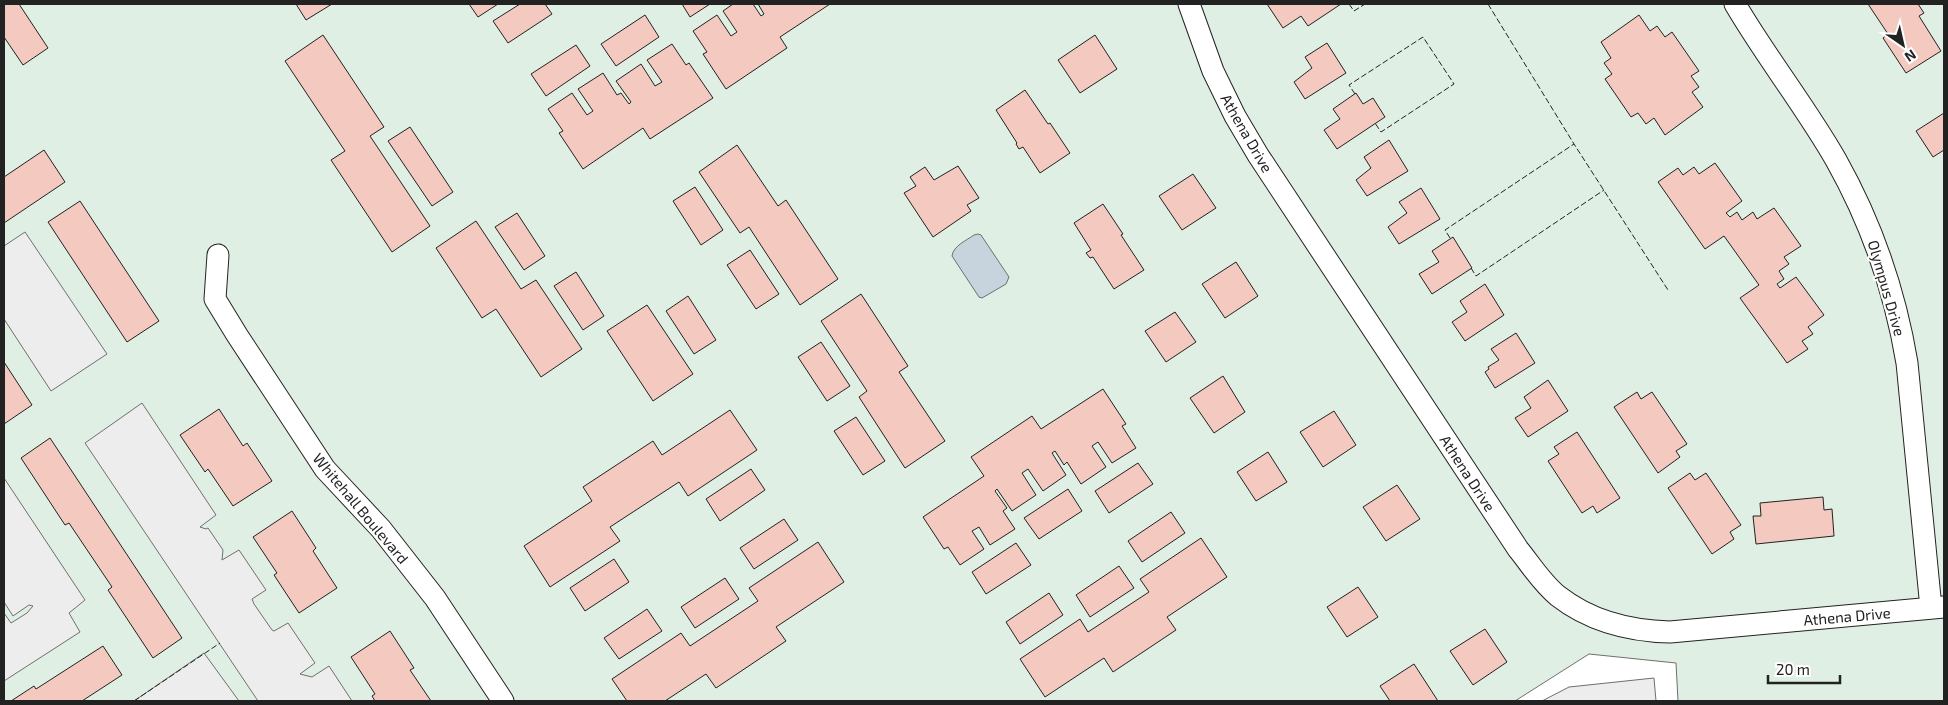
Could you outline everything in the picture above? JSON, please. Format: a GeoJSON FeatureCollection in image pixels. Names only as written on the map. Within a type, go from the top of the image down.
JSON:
{"type":"FeatureCollection","features":[{"type":"Feature","properties":{"kind":"street","name":"Athena Drive"},"geometry":{"type":"LineString","coordinates":[[1189,4],[1213,71],[1235,116],[1258,155],[1518,549],[1539,577],[1558,596],[1594,617],[1628,628],[1670,632],[1938,607]]}},
{"type":"Feature","properties":{"kind":"street","name":"Olympus Drive"},"geometry":{"type":"LineString","coordinates":[[1735,4],[1835,159],[1860,205],[1889,281],[1907,363],[1938,607]]}},
{"type":"Feature","properties":{"kind":"street","name":"Whitehall Boulevard"},"geometry":{"type":"LineString","coordinates":[[218,255],[216,299],[237,335],[324,469],[381,529],[435,598],[503,701]]}},
{"type":"Feature","properties":{"kind":"green space"},"geometry":{"type":"Polygon","coordinates":[[[4,4],[1944,4],[1944,701],[1678,701],[1676,663],[1589,654],[1515,701],[4,701],[4,4]]]}},
{"type":"Feature","properties":{"kind":"shaded area"},"geometry":{"type":"Polygon","coordinates":[[[25,232],[107,354],[51,391],[4,319],[4,246],[25,232]]]}},
{"type":"Feature","properties":{"kind":"shaded area"},"geometry":{"type":"Polygon","coordinates":[[[978,234],[981,235],[1009,277],[1006,284],[982,298],[979,297],[952,256],[958,246],[978,234]]]}},
{"type":"Feature","properties":{"kind":"shaded area"},"geometry":{"type":"Polygon","coordinates":[[[142,403],[216,515],[200,527],[208,528],[223,550],[222,560],[239,550],[266,590],[252,599],[254,604],[272,630],[274,631],[288,623],[315,663],[300,674],[312,677],[329,666],[352,701],[258,701],[85,443],[142,403]]]}},
{"type":"Feature","properties":{"kind":"shaded area"},"geometry":{"type":"Polygon","coordinates":[[[4,478],[85,600],[69,613],[80,632],[4,681],[4,613],[11,623],[27,613],[33,606],[29,605],[13,616],[4,602],[4,478]]]}},
{"type":"Feature","properties":{"kind":"shaded area"},"geometry":{"type":"Polygon","coordinates":[[[204,653],[239,701],[134,701],[204,653]]]}},
{"type":"Feature","properties":{"kind":"shaded area"},"geometry":{"type":"Polygon","coordinates":[[[1654,678],[1656,701],[1542,701],[1569,687],[1654,678]]]}},
{"type":"Feature","properties":{"kind":"building"},"geometry":{"type":"Polygon","coordinates":[[[4,4],[19,4],[48,48],[23,65],[4,37],[4,4]]]}},
{"type":"Feature","properties":{"kind":"building"},"geometry":{"type":"Polygon","coordinates":[[[296,4],[332,4],[306,20],[296,4]]]}},
{"type":"Feature","properties":{"kind":"building"},"geometry":{"type":"Polygon","coordinates":[[[469,4],[498,4],[478,17],[469,4]]]}},
{"type":"Feature","properties":{"kind":"building"},"geometry":{"type":"Polygon","coordinates":[[[520,4],[545,4],[552,14],[508,43],[493,21],[520,4]]]}},
{"type":"Feature","properties":{"kind":"building"},"geometry":{"type":"Polygon","coordinates":[[[682,4],[710,4],[690,17],[682,4]]]}},
{"type":"Feature","properties":{"kind":"building"},"geometry":{"type":"Polygon","coordinates":[[[733,4],[753,4],[761,16],[764,14],[758,4],[830,4],[780,37],[787,48],[726,89],[703,54],[707,52],[693,31],[717,15],[731,36],[737,32],[723,11],[733,4]]]}},
{"type":"Feature","properties":{"kind":"building"},"geometry":{"type":"Polygon","coordinates":[[[1267,4],[1341,4],[1308,26],[1301,16],[1283,28],[1267,4]]]}},
{"type":"Feature","properties":{"kind":"building"},"geometry":{"type":"Polygon","coordinates":[[[1868,4],[1918,4],[1924,13],[1919,16],[1941,51],[1906,73],[1883,38],[1888,34],[1868,4]]]}},
{"type":"Feature","properties":{"kind":"building"},"geometry":{"type":"Polygon","coordinates":[[[645,15],[659,37],[616,66],[601,44],[645,15]]]}},
{"type":"Feature","properties":{"kind":"building"},"geometry":{"type":"Polygon","coordinates":[[[1639,15],[1650,31],[1657,26],[1665,37],[1672,32],[1699,71],[1691,76],[1699,87],[1692,92],[1703,107],[1665,135],[1654,118],[1646,124],[1638,113],[1631,117],[1605,79],[1612,74],[1604,63],[1611,58],[1601,42],[1639,15]]]}},
{"type":"Feature","properties":{"kind":"building"},"geometry":{"type":"Polygon","coordinates":[[[323,35],[384,127],[370,136],[430,226],[392,252],[331,160],[345,151],[285,61],[323,35]]]}},
{"type":"Feature","properties":{"kind":"building"},"geometry":{"type":"Polygon","coordinates":[[[1095,35],[1117,69],[1080,93],[1058,60],[1095,35]]]}},
{"type":"Feature","properties":{"kind":"building"},"geometry":{"type":"Polygon","coordinates":[[[1327,43],[1346,73],[1305,99],[1294,82],[1312,68],[1305,57],[1327,43]]]}},
{"type":"Feature","properties":{"kind":"building"},"geometry":{"type":"Polygon","coordinates":[[[672,44],[686,65],[689,63],[713,98],[650,139],[643,128],[583,169],[559,133],[563,131],[548,109],[572,93],[587,115],[593,111],[578,89],[603,73],[617,95],[621,93],[629,104],[631,102],[616,81],[641,64],[655,86],[662,82],[647,60],[672,44]]]}},
{"type":"Feature","properties":{"kind":"building"},"geometry":{"type":"Polygon","coordinates":[[[576,45],[590,66],[546,96],[531,74],[576,45]]]}},
{"type":"Feature","properties":{"kind":"building"},"geometry":{"type":"Polygon","coordinates":[[[1025,90],[1070,153],[1040,173],[1023,147],[1019,149],[996,110],[1025,90]]]}},
{"type":"Feature","properties":{"kind":"building"},"geometry":{"type":"Polygon","coordinates":[[[1356,93],[1363,104],[1373,98],[1385,117],[1337,149],[1324,130],[1340,119],[1333,109],[1356,93]]]}},
{"type":"Feature","properties":{"kind":"building"},"geometry":{"type":"Polygon","coordinates":[[[1944,113],[1944,150],[1933,157],[1916,131],[1944,113]]]}},
{"type":"Feature","properties":{"kind":"building"},"geometry":{"type":"Polygon","coordinates":[[[410,127],[453,192],[432,206],[388,141],[410,127]]]}},
{"type":"Feature","properties":{"kind":"building"},"geometry":{"type":"Polygon","coordinates":[[[1389,140],[1408,171],[1367,196],[1356,180],[1371,168],[1364,157],[1389,140]]]}},
{"type":"Feature","properties":{"kind":"building"},"geometry":{"type":"Polygon","coordinates":[[[737,145],[778,206],[786,200],[838,279],[800,305],[749,227],[740,233],[699,172],[737,145]]]}},
{"type":"Feature","properties":{"kind":"building"},"geometry":{"type":"Polygon","coordinates":[[[44,150],[65,182],[4,223],[4,177],[44,150]]]}},
{"type":"Feature","properties":{"kind":"building"},"geometry":{"type":"Polygon","coordinates":[[[1715,163],[1742,201],[1726,213],[1730,217],[1737,212],[1742,220],[1753,212],[1757,219],[1774,208],[1801,246],[1784,257],[1789,264],[1779,271],[1784,279],[1777,284],[1780,288],[1796,277],[1824,315],[1808,327],[1813,334],[1802,341],[1808,349],[1787,363],[1740,298],[1759,285],[1724,236],[1705,249],[1658,182],[1678,168],[1683,175],[1694,167],[1699,174],[1715,163]]]}},
{"type":"Feature","properties":{"kind":"building"},"geometry":{"type":"Polygon","coordinates":[[[958,166],[979,198],[967,205],[971,211],[933,237],[904,193],[916,186],[910,177],[925,167],[934,180],[958,166]]]}},
{"type":"Feature","properties":{"kind":"building"},"geometry":{"type":"Polygon","coordinates":[[[1193,174],[1216,208],[1182,230],[1159,196],[1193,174]]]}},
{"type":"Feature","properties":{"kind":"building"},"geometry":{"type":"Polygon","coordinates":[[[695,187],[723,230],[701,245],[673,201],[695,187]]]}},
{"type":"Feature","properties":{"kind":"building"},"geometry":{"type":"Polygon","coordinates":[[[1421,188],[1440,219],[1399,244],[1388,227],[1407,213],[1399,202],[1421,188]]]}},
{"type":"Feature","properties":{"kind":"building"},"geometry":{"type":"Polygon","coordinates":[[[80,201],[159,321],[127,342],[48,222],[80,201]]]}},
{"type":"Feature","properties":{"kind":"building"},"geometry":{"type":"Polygon","coordinates":[[[1103,204],[1144,270],[1114,289],[1093,257],[1090,258],[1086,253],[1091,250],[1074,223],[1103,204]]]}},
{"type":"Feature","properties":{"kind":"building"},"geometry":{"type":"Polygon","coordinates":[[[517,213],[545,256],[524,270],[495,227],[517,213]]]}},
{"type":"Feature","properties":{"kind":"building"},"geometry":{"type":"Polygon","coordinates":[[[476,221],[521,289],[536,280],[582,349],[541,377],[496,309],[482,318],[436,248],[476,221]]]}},
{"type":"Feature","properties":{"kind":"building"},"geometry":{"type":"Polygon","coordinates":[[[1453,237],[1472,268],[1432,294],[1419,274],[1439,262],[1432,251],[1453,237]]]}},
{"type":"Feature","properties":{"kind":"building"},"geometry":{"type":"Polygon","coordinates":[[[750,250],[779,294],[756,309],[727,265],[750,250]]]}},
{"type":"Feature","properties":{"kind":"building"},"geometry":{"type":"Polygon","coordinates":[[[1236,262],[1258,296],[1225,318],[1202,284],[1236,262]]]}},
{"type":"Feature","properties":{"kind":"building"},"geometry":{"type":"Polygon","coordinates":[[[576,272],[604,316],[583,330],[554,286],[576,272]]]}},
{"type":"Feature","properties":{"kind":"building"},"geometry":{"type":"Polygon","coordinates":[[[1485,284],[1504,315],[1465,341],[1452,322],[1467,312],[1460,301],[1485,284]]]}},
{"type":"Feature","properties":{"kind":"building"},"geometry":{"type":"Polygon","coordinates":[[[861,294],[908,366],[899,372],[945,441],[905,468],[859,397],[867,391],[821,321],[861,294]]]}},
{"type":"Feature","properties":{"kind":"building"},"geometry":{"type":"Polygon","coordinates":[[[688,296],[716,340],[694,354],[666,311],[688,296]]]}},
{"type":"Feature","properties":{"kind":"building"},"geometry":{"type":"Polygon","coordinates":[[[647,305],[693,374],[653,401],[607,331],[647,305]]]}},
{"type":"Feature","properties":{"kind":"building"},"geometry":{"type":"Polygon","coordinates":[[[1175,312],[1196,342],[1166,362],[1145,331],[1175,312]]]}},
{"type":"Feature","properties":{"kind":"building"},"geometry":{"type":"Polygon","coordinates":[[[1516,333],[1535,363],[1495,388],[1485,372],[1489,369],[1488,367],[1499,360],[1491,349],[1516,333]]]}},
{"type":"Feature","properties":{"kind":"building"},"geometry":{"type":"Polygon","coordinates":[[[821,342],[850,386],[827,401],[798,357],[821,342]]]}},
{"type":"Feature","properties":{"kind":"building"},"geometry":{"type":"Polygon","coordinates":[[[4,362],[32,405],[4,424],[4,362]]]}},
{"type":"Feature","properties":{"kind":"building"},"geometry":{"type":"Polygon","coordinates":[[[1223,376],[1245,412],[1214,433],[1190,398],[1223,376]]]}},
{"type":"Feature","properties":{"kind":"building"},"geometry":{"type":"Polygon","coordinates":[[[1548,380],[1568,411],[1528,437],[1515,418],[1531,408],[1524,397],[1548,380]]]}},
{"type":"Feature","properties":{"kind":"building"},"geometry":{"type":"Polygon","coordinates":[[[1103,389],[1126,424],[1122,426],[1136,448],[1112,463],[1098,442],[1092,446],[1106,467],[1081,484],[1067,462],[1064,465],[1055,451],[1052,453],[1066,475],[1043,491],[1028,469],[1022,473],[1036,495],[1012,511],[997,489],[995,491],[1007,508],[1003,511],[1015,529],[990,545],[979,527],[972,531],[984,549],[960,565],[948,547],[944,549],[923,517],[984,476],[971,457],[1032,416],[1041,429],[1103,389]]]}},
{"type":"Feature","properties":{"kind":"building"},"geometry":{"type":"Polygon","coordinates":[[[1637,392],[1641,399],[1652,392],[1687,444],[1676,451],[1680,457],[1658,473],[1614,407],[1637,392]]]}},
{"type":"Feature","properties":{"kind":"building"},"geometry":{"type":"Polygon","coordinates":[[[219,409],[243,446],[247,443],[272,481],[233,506],[208,469],[205,472],[180,435],[219,409]]]}},
{"type":"Feature","properties":{"kind":"building"},"geometry":{"type":"Polygon","coordinates":[[[730,410],[757,450],[688,496],[679,482],[610,527],[620,541],[550,587],[524,546],[592,501],[583,487],[653,441],[662,455],[730,410]]]}},
{"type":"Feature","properties":{"kind":"building"},"geometry":{"type":"Polygon","coordinates":[[[1334,411],[1356,445],[1323,467],[1300,432],[1334,411]]]}},
{"type":"Feature","properties":{"kind":"building"},"geometry":{"type":"Polygon","coordinates":[[[856,417],[885,461],[863,475],[834,431],[856,417]]]}},
{"type":"Feature","properties":{"kind":"building"},"geometry":{"type":"Polygon","coordinates":[[[1577,432],[1620,498],[1597,513],[1593,506],[1582,513],[1548,461],[1559,454],[1554,447],[1577,432]]]}},
{"type":"Feature","properties":{"kind":"building"},"geometry":{"type":"Polygon","coordinates":[[[50,438],[182,638],[153,658],[108,590],[112,587],[69,523],[65,525],[21,458],[50,438]]]}},
{"type":"Feature","properties":{"kind":"building"},"geometry":{"type":"Polygon","coordinates":[[[1268,452],[1287,482],[1256,501],[1237,472],[1268,452]]]}},
{"type":"Feature","properties":{"kind":"building"},"geometry":{"type":"Polygon","coordinates":[[[1138,463],[1153,484],[1109,513],[1095,491],[1138,463]]]}},
{"type":"Feature","properties":{"kind":"building"},"geometry":{"type":"Polygon","coordinates":[[[751,469],[765,490],[720,521],[706,499],[751,469]]]}},
{"type":"Feature","properties":{"kind":"building"},"geometry":{"type":"Polygon","coordinates":[[[1690,473],[1695,480],[1706,473],[1741,525],[1730,532],[1734,539],[1712,554],[1668,488],[1690,473]]]}},
{"type":"Feature","properties":{"kind":"building"},"geometry":{"type":"Polygon","coordinates":[[[1397,485],[1420,519],[1386,541],[1363,507],[1397,485]]]}},
{"type":"Feature","properties":{"kind":"building"},"geometry":{"type":"Polygon","coordinates":[[[1068,489],[1082,511],[1039,539],[1024,518],[1068,489]]]}},
{"type":"Feature","properties":{"kind":"building"},"geometry":{"type":"Polygon","coordinates":[[[1823,497],[1824,510],[1832,509],[1834,536],[1756,544],[1753,516],[1761,516],[1760,503],[1823,497]]]}},
{"type":"Feature","properties":{"kind":"building"},"geometry":{"type":"Polygon","coordinates":[[[292,511],[316,548],[313,551],[337,588],[299,613],[274,575],[277,573],[253,537],[292,511]]]}},
{"type":"Feature","properties":{"kind":"building"},"geometry":{"type":"Polygon","coordinates":[[[1171,512],[1185,533],[1142,562],[1128,541],[1171,512]]]}},
{"type":"Feature","properties":{"kind":"building"},"geometry":{"type":"Polygon","coordinates":[[[784,519],[798,540],[754,569],[740,548],[784,519]]]}},
{"type":"Feature","properties":{"kind":"building"},"geometry":{"type":"Polygon","coordinates":[[[1201,538],[1227,577],[1167,617],[1176,630],[1113,672],[1104,658],[1045,697],[1020,659],[1080,619],[1088,632],[1149,592],[1140,579],[1201,538]]]}},
{"type":"Feature","properties":{"kind":"building"},"geometry":{"type":"Polygon","coordinates":[[[818,542],[844,582],[776,627],[786,641],[716,688],[706,674],[665,701],[627,701],[612,679],[681,633],[690,646],[758,601],[749,588],[818,542]]]}},
{"type":"Feature","properties":{"kind":"building"},"geometry":{"type":"Polygon","coordinates":[[[1016,543],[1031,565],[986,594],[972,572],[1016,543]]]}},
{"type":"Feature","properties":{"kind":"building"},"geometry":{"type":"Polygon","coordinates":[[[614,559],[629,582],[585,611],[570,588],[614,559]]]}},
{"type":"Feature","properties":{"kind":"building"},"geometry":{"type":"Polygon","coordinates":[[[1119,566],[1134,588],[1090,617],[1076,595],[1119,566]]]}},
{"type":"Feature","properties":{"kind":"building"},"geometry":{"type":"Polygon","coordinates":[[[725,578],[739,599],[695,628],[681,607],[725,578]]]}},
{"type":"Feature","properties":{"kind":"building"},"geometry":{"type":"Polygon","coordinates":[[[1358,587],[1378,617],[1347,637],[1327,607],[1358,587]]]}},
{"type":"Feature","properties":{"kind":"building"},"geometry":{"type":"Polygon","coordinates":[[[1049,593],[1063,615],[1020,644],[1006,622],[1049,593]]]}},
{"type":"Feature","properties":{"kind":"building"},"geometry":{"type":"Polygon","coordinates":[[[647,609],[662,631],[619,659],[604,638],[647,609]]]}},
{"type":"Feature","properties":{"kind":"building"},"geometry":{"type":"Polygon","coordinates":[[[1485,629],[1507,662],[1473,685],[1450,651],[1485,629]]]}},
{"type":"Feature","properties":{"kind":"building"},"geometry":{"type":"Polygon","coordinates":[[[390,631],[414,668],[410,670],[431,701],[375,701],[372,696],[375,694],[351,657],[390,631]]]}},
{"type":"Feature","properties":{"kind":"building"},"geometry":{"type":"Polygon","coordinates":[[[103,646],[122,675],[82,701],[11,701],[34,686],[36,689],[103,646]]]}},
{"type":"Feature","properties":{"kind":"building"},"geometry":{"type":"Polygon","coordinates":[[[1414,664],[1438,701],[1390,701],[1380,686],[1414,664]]]}},
{"type":"Feature","properties":{"kind":"fence"},"geometry":{"type":"LineString","coordinates":[[1349,4],[1354,11],[1365,4]]}},
{"type":"Feature","properties":{"kind":"fence"},"geometry":{"type":"LineString","coordinates":[[1488,4],[1574,144],[1668,290]]}},
{"type":"Feature","properties":{"kind":"fence"},"geometry":{"type":"LineString","coordinates":[[1355,94],[1349,85],[1423,37],[1454,84],[1381,132],[1375,123]]}},
{"type":"Feature","properties":{"kind":"fence"},"geometry":{"type":"LineString","coordinates":[[1450,238],[1445,230],[1574,144]]}},
{"type":"Feature","properties":{"kind":"fence"},"geometry":{"type":"LineString","coordinates":[[1471,268],[1476,276],[1604,190]]}},
{"type":"Feature","properties":{"kind":"fence"},"geometry":{"type":"LineString","coordinates":[[134,701],[220,643]]}}]}
